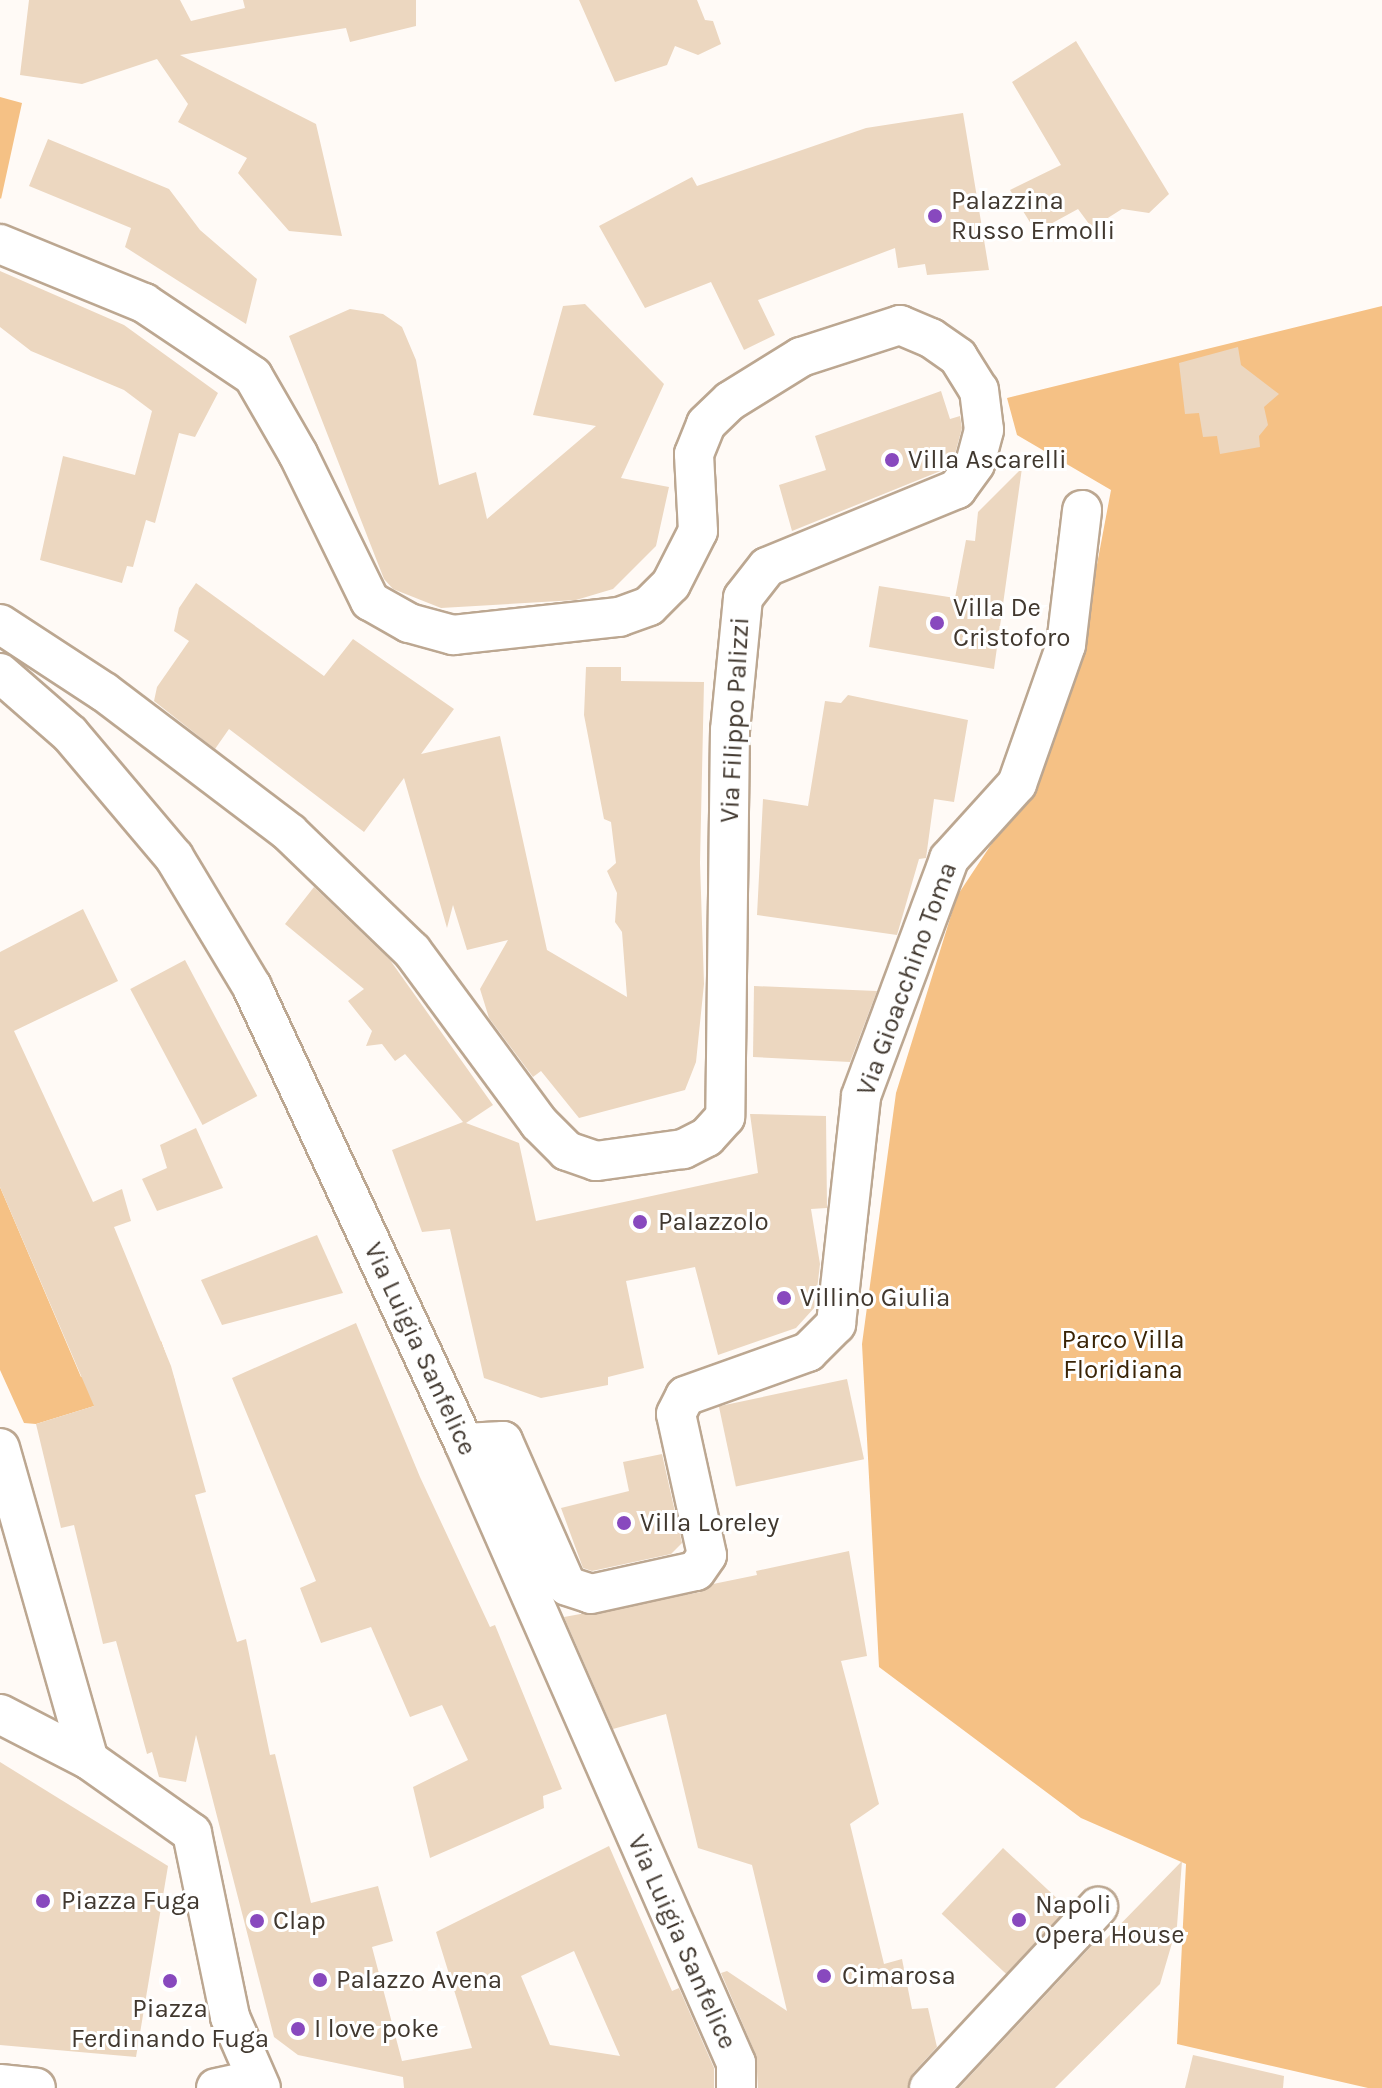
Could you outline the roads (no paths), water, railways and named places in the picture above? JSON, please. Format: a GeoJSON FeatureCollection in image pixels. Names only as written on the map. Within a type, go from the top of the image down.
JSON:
{"type":"FeatureCollection","features":[{"type":"Feature","properties":{"kind":"street","name":"Via Filippo Palizzi"},"geometry":{"type":"LineString","coordinates":[[0,244],[144,303],[253,376],[298,454],[370,601],[409,623],[453,635],[619,617],[649,606],[671,584],[698,531],[694,454],[706,424],[730,401],[801,357],[900,325],[931,338],[958,357],[979,390],[984,430],[975,464],[957,489],[767,567],[743,598],[730,730],[725,1117],[707,1137],[683,1149],[596,1161],[567,1151],[539,1123],[412,951],[290,833],[104,692],[0,624]]}},
{"type":"Feature","properties":{"kind":"street","name":"Via Gioacchino Toma"},"geometry":{"type":"LineString","coordinates":[[464,1443],[503,1441],[567,1586],[591,1594],[696,1571],[702,1563],[707,1555],[676,1414],[685,1396],[808,1352],[836,1324],[861,1096],[949,859],[1017,784],[1066,645],[1082,510]]}},
{"type":"Feature","properties":{"kind":"street","name":"Via Luigia Sanfelice"},"geometry":{"type":"LineString","coordinates":[[0,673],[70,734],[174,857],[252,987],[464,1443],[736,2063],[736,2088]]}},
{"type":"Feature","properties":{"kind":"street"},"geometry":{"type":"LineString","coordinates":[[0,1448],[89,1760]]}},
{"type":"Feature","properties":{"kind":"street"},"geometry":{"type":"LineString","coordinates":[[0,1714],[89,1760],[192,1833],[230,2017],[257,2084],[216,2088]]}},
{"type":"Feature","properties":{"kind":"street"},"geometry":{"type":"LineString","coordinates":[[929,2088],[1098,1907]]}},
{"type":"Feature","properties":{"kind":"street"},"geometry":{"type":"LineString","coordinates":[[0,2074],[35,2088]]}},
{"type":"Feature","properties":{"kind":"street"},"geometry":{"type":"LineString","coordinates":[[0,2084],[35,2088]]}},
{"type":"Feature","properties":{"kind":"place","name":"Palazzina Russo Ermolli"},"geometry":{"type":"Point","coordinates":[935,216]}},
{"type":"Feature","properties":{"kind":"place","name":"Villa Ascarelli"},"geometry":{"type":"Point","coordinates":[892,460]}},
{"type":"Feature","properties":{"kind":"place","name":"Villa De Cristoforo"},"geometry":{"type":"Point","coordinates":[937,623]}},
{"type":"Feature","properties":{"kind":"place","name":"Palazzolo"},"geometry":{"type":"Point","coordinates":[640,1222]}},
{"type":"Feature","properties":{"kind":"place","name":"Villino Giulia"},"geometry":{"type":"Point","coordinates":[784,1298]}},
{"type":"Feature","properties":{"kind":"place","name":"Villa Loreley"},"geometry":{"type":"Point","coordinates":[624,1523]}},
{"type":"Feature","properties":{"kind":"place","name":"Piazza Fuga"},"geometry":{"type":"Point","coordinates":[43,1901]}},
{"type":"Feature","properties":{"kind":"place","name":"Napoli Opera House"},"geometry":{"type":"Point","coordinates":[1019,1920]}},
{"type":"Feature","properties":{"kind":"place","name":"Clap"},"geometry":{"type":"Point","coordinates":[257,1921]}},
{"type":"Feature","properties":{"kind":"place","name":"Cimarosa"},"geometry":{"type":"Point","coordinates":[824,1976]}},
{"type":"Feature","properties":{"kind":"place","name":"Palazzo Avena"},"geometry":{"type":"Point","coordinates":[320,1980]}},
{"type":"Feature","properties":{"kind":"place","name":"Piazza Ferdinando Fuga"},"geometry":{"type":"Point","coordinates":[170,1981]}},
{"type":"Feature","properties":{"kind":"place","name":"I love poke"},"geometry":{"type":"Point","coordinates":[298,2029]}},
{"type":"Feature","properties":{"kind":"park label","name":"Parco Villa Floridiana"},"geometry":{"type":"Point","coordinates":[1123,1355]}}]}
